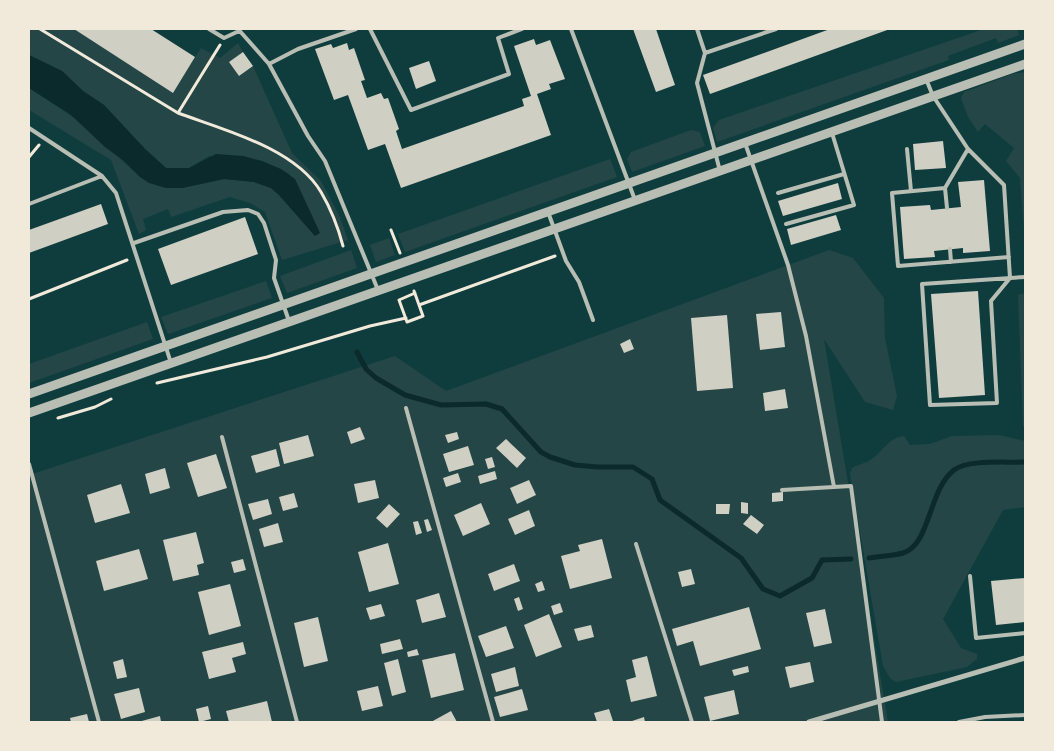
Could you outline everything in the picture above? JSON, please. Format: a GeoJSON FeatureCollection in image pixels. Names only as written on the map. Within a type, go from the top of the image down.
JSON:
{"type":"FeatureCollection","features":[{"type":"Feature","properties":{"kind":"street"},"geometry":{"type":"LineString","coordinates":[[29,394],[1025,44]]}},
{"type":"Feature","properties":{"kind":"street"},"geometry":{"type":"LineString","coordinates":[[29,413],[1025,64]]}},
{"type":"Feature","properties":{"kind":"street"},"geometry":{"type":"LineString","coordinates":[[809,722],[1025,658]]}},
{"type":"Feature","properties":{"kind":"lane"},"geometry":{"type":"LineString","coordinates":[[210,29],[224,38],[238,30],[269,64],[308,136],[325,161],[378,290]]}},
{"type":"Feature","properties":{"kind":"lane"},"geometry":{"type":"LineString","coordinates":[[269,64],[298,49],[356,29]]}},
{"type":"Feature","properties":{"kind":"lane"},"geometry":{"type":"LineString","coordinates":[[370,29],[411,110],[509,74],[498,38],[522,29]]}},
{"type":"Feature","properties":{"kind":"lane"},"geometry":{"type":"LineString","coordinates":[[572,29],[635,200]]}},
{"type":"Feature","properties":{"kind":"lane"},"geometry":{"type":"LineString","coordinates":[[697,29],[705,53],[697,84],[720,171]]}},
{"type":"Feature","properties":{"kind":"lane"},"geometry":{"type":"LineString","coordinates":[[705,53],[776,29]]}},
{"type":"Feature","properties":{"kind":"lane"},"geometry":{"type":"LineString","coordinates":[[926,78],[933,96],[968,149],[1004,185],[1010,278],[991,301],[997,403],[930,405],[922,284],[1010,278],[1025,277]]}},
{"type":"Feature","properties":{"kind":"lane"},"geometry":{"type":"LineString","coordinates":[[29,128],[102,176],[116,193],[134,243],[171,363]]}},
{"type":"Feature","properties":{"kind":"lane"},"geometry":{"type":"LineString","coordinates":[[786,224],[854,205],[832,131]]}},
{"type":"Feature","properties":{"kind":"lane"},"geometry":{"type":"LineString","coordinates":[[745,143],[788,265],[806,336],[834,487]]}},
{"type":"Feature","properties":{"kind":"lane"},"geometry":{"type":"LineString","coordinates":[[907,149],[911,191]]}},
{"type":"Feature","properties":{"kind":"lane"},"geometry":{"type":"LineString","coordinates":[[946,208],[945,188],[968,149]]}},
{"type":"Feature","properties":{"kind":"lane"},"geometry":{"type":"LineString","coordinates":[[778,194],[844,174]]}},
{"type":"Feature","properties":{"kind":"lane"},"geometry":{"type":"LineString","coordinates":[[29,204],[102,176]]}},
{"type":"Feature","properties":{"kind":"lane"},"geometry":{"type":"LineString","coordinates":[[945,188],[892,193],[898,266],[1009,257]]}},
{"type":"Feature","properties":{"kind":"lane"},"geometry":{"type":"LineString","coordinates":[[134,243],[223,212],[248,210],[258,214],[264,223],[276,260],[274,278],[289,321]]}},
{"type":"Feature","properties":{"kind":"lane"},"geometry":{"type":"LineString","coordinates":[[548,212],[566,261],[579,282],[593,320]]}},
{"type":"Feature","properties":{"kind":"lane"},"geometry":{"type":"LineString","coordinates":[[950,249],[951,262]]}},
{"type":"Feature","properties":{"kind":"lane"},"geometry":{"type":"LineString","coordinates":[[406,408],[492,722]]}},
{"type":"Feature","properties":{"kind":"lane"},"geometry":{"type":"LineString","coordinates":[[222,437],[297,722]]}},
{"type":"Feature","properties":{"kind":"lane"},"geometry":{"type":"LineString","coordinates":[[29,464],[99,722]]}},
{"type":"Feature","properties":{"kind":"lane"},"geometry":{"type":"LineString","coordinates":[[782,490],[851,486],[882,722]]}},
{"type":"Feature","properties":{"kind":"lane"},"geometry":{"type":"LineString","coordinates":[[636,544],[692,722]]}},
{"type":"Feature","properties":{"kind":"lane"},"geometry":{"type":"LineString","coordinates":[[970,576],[976,638],[1025,633]]}},
{"type":"Feature","properties":{"kind":"lane"},"geometry":{"type":"LineString","coordinates":[[959,722],[985,716],[1025,715]]}},
{"type":"Feature","properties":{"kind":"path"},"geometry":{"type":"LineString","coordinates":[[40,29],[178,113],[243,136],[293,162],[320,191],[336,221],[343,246]]}},
{"type":"Feature","properties":{"kind":"path"},"geometry":{"type":"LineString","coordinates":[[178,113],[218,48]]}},
{"type":"Feature","properties":{"kind":"path"},"geometry":{"type":"LineString","coordinates":[[392,230],[400,253]]}},
{"type":"Feature","properties":{"kind":"path"},"geometry":{"type":"LineString","coordinates":[[419,305],[560,254]]}},
{"type":"Feature","properties":{"kind":"path"},"geometry":{"type":"LineString","coordinates":[[29,299],[137,256]]}},
{"type":"Feature","properties":{"kind":"path"},"geometry":{"type":"LineString","coordinates":[[413,288],[423,316],[407,322],[399,300],[415,294]]}},
{"type":"Feature","properties":{"kind":"path"},"geometry":{"type":"LineString","coordinates":[[156,383],[267,356],[370,326],[406,318]]}},
{"type":"Feature","properties":{"kind":"path"},"geometry":{"type":"LineString","coordinates":[[53,420],[96,407],[119,396]]}},
{"type":"Feature","properties":{"kind":"shaded area"},"geometry":{"type":"Polygon","coordinates":[[[29,29],[74,29],[173,92],[201,48],[220,58],[238,43],[243,52],[230,63],[239,76],[253,66],[292,153],[321,181],[340,217],[348,240],[282,260],[265,212],[250,203],[230,197],[171,217],[168,209],[143,219],[146,230],[139,234],[111,160],[29,110],[29,88],[82,123],[140,177],[182,188],[224,179],[254,182],[271,188],[279,195],[315,236],[289,174],[262,161],[209,156],[189,168],[166,168],[145,149],[104,105],[83,91],[62,71],[29,55],[29,29]]]}},
{"type":"Feature","properties":{"kind":"shaded area"},"geometry":{"type":"Polygon","coordinates":[[[984,29],[1017,29],[1019,35],[998,43],[996,38],[948,56],[949,60],[717,142],[713,128],[719,120],[984,29]]]}},
{"type":"Feature","properties":{"kind":"shaded area"},"geometry":{"type":"Polygon","coordinates":[[[29,55],[62,71],[83,91],[104,105],[145,149],[166,168],[189,168],[216,154],[243,156],[281,169],[295,179],[320,233],[315,236],[271,188],[254,182],[224,179],[182,188],[166,188],[149,183],[105,147],[70,114],[29,88],[29,55]]]}},
{"type":"Feature","properties":{"kind":"shaded area"},"geometry":{"type":"Polygon","coordinates":[[[1025,72],[1025,242],[1020,178],[1006,161],[1014,148],[985,124],[978,132],[968,117],[961,98],[964,92],[1012,74],[1025,72]]]}},
{"type":"Feature","properties":{"kind":"shaded area"},"geometry":{"type":"Polygon","coordinates":[[[691,130],[700,132],[705,146],[632,172],[627,159],[631,152],[691,130]]]}},
{"type":"Feature","properties":{"kind":"shaded area"},"geometry":{"type":"Polygon","coordinates":[[[610,159],[617,177],[405,252],[398,234],[610,159]]]}},
{"type":"Feature","properties":{"kind":"shaded area"},"geometry":{"type":"Polygon","coordinates":[[[389,238],[395,255],[376,262],[370,245],[389,238]]]}},
{"type":"Feature","properties":{"kind":"shaded area"},"geometry":{"type":"Polygon","coordinates":[[[351,250],[357,268],[287,293],[280,276],[351,250]]]}},
{"type":"Feature","properties":{"kind":"shaded area"},"geometry":{"type":"Polygon","coordinates":[[[829,250],[853,258],[884,298],[885,338],[897,396],[893,410],[865,402],[824,339],[888,722],[29,722],[29,475],[395,356],[446,391],[829,250]]]}},
{"type":"Feature","properties":{"kind":"shaded area"},"geometry":{"type":"Polygon","coordinates":[[[266,281],[272,298],[168,334],[161,317],[266,281]]]}},
{"type":"Feature","properties":{"kind":"shaded area"},"geometry":{"type":"Polygon","coordinates":[[[1025,293],[1025,428],[1023,426],[1018,295],[1025,293]]]}},
{"type":"Feature","properties":{"kind":"shaded area"},"geometry":{"type":"Polygon","coordinates":[[[147,322],[153,339],[29,383],[29,364],[147,322]]]}},
{"type":"Feature","properties":{"kind":"shaded area"},"geometry":{"type":"Polygon","coordinates":[[[999,435],[1025,441],[1025,507],[1003,510],[943,619],[961,648],[977,654],[977,659],[967,667],[896,682],[890,678],[883,666],[850,474],[852,468],[872,459],[898,437],[904,436],[910,445],[930,444],[952,436],[999,435]]]}},
{"type":"Feature","properties":{"kind":"building"},"geometry":{"type":"Polygon","coordinates":[[[74,29],[151,29],[195,57],[173,93],[74,29]]]}},
{"type":"Feature","properties":{"kind":"building"},"geometry":{"type":"Polygon","coordinates":[[[633,29],[656,29],[675,85],[656,92],[633,29]]]}},
{"type":"Feature","properties":{"kind":"building"},"geometry":{"type":"Polygon","coordinates":[[[830,29],[890,29],[710,94],[703,75],[830,29]]]}},
{"type":"Feature","properties":{"kind":"building"},"geometry":{"type":"Polygon","coordinates":[[[534,39],[536,45],[550,40],[565,79],[549,84],[551,89],[537,94],[551,135],[401,188],[385,144],[368,150],[348,95],[334,100],[315,49],[331,44],[333,48],[347,43],[349,50],[354,48],[365,80],[361,81],[367,98],[381,93],[384,99],[388,98],[399,129],[396,131],[402,149],[524,106],[522,99],[531,96],[514,46],[534,39]]]}},
{"type":"Feature","properties":{"kind":"building"},"geometry":{"type":"Polygon","coordinates":[[[243,52],[253,66],[239,76],[229,62],[243,52]]]}},
{"type":"Feature","properties":{"kind":"building"},"geometry":{"type":"Polygon","coordinates":[[[429,61],[436,81],[416,89],[409,68],[429,61]]]}},
{"type":"Feature","properties":{"kind":"building"},"geometry":{"type":"Polygon","coordinates":[[[943,141],[946,168],[915,170],[913,144],[943,141]]]}},
{"type":"Feature","properties":{"kind":"building"},"geometry":{"type":"Polygon","coordinates":[[[984,180],[990,251],[963,253],[963,248],[934,251],[935,257],[904,259],[900,207],[930,205],[931,210],[961,207],[958,182],[984,180]]]}},
{"type":"Feature","properties":{"kind":"building"},"geometry":{"type":"Polygon","coordinates":[[[838,183],[842,199],[783,216],[778,201],[838,183]]]}},
{"type":"Feature","properties":{"kind":"building"},"geometry":{"type":"Polygon","coordinates":[[[101,204],[108,224],[29,253],[29,230],[101,204]]]}},
{"type":"Feature","properties":{"kind":"building"},"geometry":{"type":"Polygon","coordinates":[[[836,215],[841,230],[791,245],[787,229],[836,215]]]}},
{"type":"Feature","properties":{"kind":"building"},"geometry":{"type":"Polygon","coordinates":[[[245,217],[258,254],[171,285],[158,249],[245,217]]]}},
{"type":"Feature","properties":{"kind":"building"},"geometry":{"type":"Polygon","coordinates":[[[978,291],[985,395],[939,398],[931,294],[978,291]]]}},
{"type":"Feature","properties":{"kind":"building"},"geometry":{"type":"Polygon","coordinates":[[[781,312],[785,347],[760,350],[756,314],[781,312]]]}},
{"type":"Feature","properties":{"kind":"building"},"geometry":{"type":"Polygon","coordinates":[[[727,315],[733,388],[697,391],[691,318],[727,315]]]}},
{"type":"Feature","properties":{"kind":"building"},"geometry":{"type":"Polygon","coordinates":[[[630,339],[634,349],[624,353],[620,344],[630,339]]]}},
{"type":"Feature","properties":{"kind":"building"},"geometry":{"type":"Polygon","coordinates":[[[785,389],[788,408],[765,411],[763,393],[785,389]]]}},
{"type":"Feature","properties":{"kind":"building"},"geometry":{"type":"Polygon","coordinates":[[[360,427],[365,439],[351,444],[347,432],[360,427]]]}},
{"type":"Feature","properties":{"kind":"building"},"geometry":{"type":"Polygon","coordinates":[[[457,432],[459,439],[448,443],[445,435],[457,432]]]}},
{"type":"Feature","properties":{"kind":"building"},"geometry":{"type":"Polygon","coordinates":[[[308,435],[314,456],[284,464],[279,443],[308,435]]]}},
{"type":"Feature","properties":{"kind":"building"},"geometry":{"type":"Polygon","coordinates":[[[506,439],[526,458],[517,468],[496,448],[506,439]]]}},
{"type":"Feature","properties":{"kind":"building"},"geometry":{"type":"Polygon","coordinates":[[[468,446],[474,465],[449,472],[443,454],[468,446]]]}},
{"type":"Feature","properties":{"kind":"building"},"geometry":{"type":"Polygon","coordinates":[[[276,449],[280,466],[256,473],[251,456],[276,449]]]}},
{"type":"Feature","properties":{"kind":"building"},"geometry":{"type":"Polygon","coordinates":[[[216,454],[227,488],[198,497],[187,463],[216,454]]]}},
{"type":"Feature","properties":{"kind":"building"},"geometry":{"type":"Polygon","coordinates":[[[492,457],[495,467],[488,469],[485,459],[492,457]]]}},
{"type":"Feature","properties":{"kind":"building"},"geometry":{"type":"Polygon","coordinates":[[[165,468],[170,488],[150,494],[145,474],[165,468]]]}},
{"type":"Feature","properties":{"kind":"building"},"geometry":{"type":"Polygon","coordinates":[[[495,471],[497,479],[480,484],[478,476],[495,471]]]}},
{"type":"Feature","properties":{"kind":"building"},"geometry":{"type":"Polygon","coordinates":[[[458,473],[461,482],[446,487],[443,478],[458,473]]]}},
{"type":"Feature","properties":{"kind":"building"},"geometry":{"type":"Polygon","coordinates":[[[375,480],[379,498],[358,503],[354,484],[375,480]]]}},
{"type":"Feature","properties":{"kind":"building"},"geometry":{"type":"Polygon","coordinates":[[[529,480],[536,495],[517,504],[510,488],[529,480]]]}},
{"type":"Feature","properties":{"kind":"building"},"geometry":{"type":"Polygon","coordinates":[[[121,484],[130,513],[95,523],[87,495],[121,484]]]}},
{"type":"Feature","properties":{"kind":"building"},"geometry":{"type":"Polygon","coordinates":[[[783,492],[783,501],[772,502],[772,493],[783,492]]]}},
{"type":"Feature","properties":{"kind":"building"},"geometry":{"type":"Polygon","coordinates":[[[294,493],[298,507],[283,511],[279,497],[294,493]]]}},
{"type":"Feature","properties":{"kind":"building"},"geometry":{"type":"Polygon","coordinates":[[[268,499],[272,514],[253,520],[248,504],[268,499]]]}},
{"type":"Feature","properties":{"kind":"building"},"geometry":{"type":"Polygon","coordinates":[[[741,502],[748,503],[748,514],[741,513],[741,502]]]}},
{"type":"Feature","properties":{"kind":"building"},"geometry":{"type":"Polygon","coordinates":[[[481,503],[490,524],[463,536],[454,515],[481,503]]]}},
{"type":"Feature","properties":{"kind":"building"},"geometry":{"type":"Polygon","coordinates":[[[389,504],[400,514],[387,528],[376,518],[389,504]]]}},
{"type":"Feature","properties":{"kind":"building"},"geometry":{"type":"Polygon","coordinates":[[[716,504],[730,504],[729,514],[716,514],[716,504]]]}},
{"type":"Feature","properties":{"kind":"building"},"geometry":{"type":"Polygon","coordinates":[[[529,510],[535,526],[515,535],[508,519],[529,510]]]}},
{"type":"Feature","properties":{"kind":"building"},"geometry":{"type":"Polygon","coordinates":[[[751,515],[764,525],[757,534],[743,524],[751,515]]]}},
{"type":"Feature","properties":{"kind":"building"},"geometry":{"type":"Polygon","coordinates":[[[428,519],[432,530],[427,532],[424,520],[428,519]]]}},
{"type":"Feature","properties":{"kind":"building"},"geometry":{"type":"Polygon","coordinates":[[[418,521],[422,533],[416,535],[413,522],[418,521]]]}},
{"type":"Feature","properties":{"kind":"building"},"geometry":{"type":"Polygon","coordinates":[[[278,523],[283,542],[264,547],[259,529],[278,523]]]}},
{"type":"Feature","properties":{"kind":"building"},"geometry":{"type":"Polygon","coordinates":[[[196,532],[204,563],[197,565],[199,575],[173,581],[163,540],[196,532]]]}},
{"type":"Feature","properties":{"kind":"building"},"geometry":{"type":"Polygon","coordinates":[[[602,539],[612,578],[570,589],[561,556],[580,551],[578,545],[602,539]]]}},
{"type":"Feature","properties":{"kind":"building"},"geometry":{"type":"Polygon","coordinates":[[[388,543],[399,584],[369,592],[358,552],[388,543]]]}},
{"type":"Feature","properties":{"kind":"building"},"geometry":{"type":"Polygon","coordinates":[[[139,549],[148,579],[104,591],[96,561],[139,549]]]}},
{"type":"Feature","properties":{"kind":"building"},"geometry":{"type":"Polygon","coordinates":[[[243,559],[246,570],[234,573],[231,562],[243,559]]]}},
{"type":"Feature","properties":{"kind":"building"},"geometry":{"type":"Polygon","coordinates":[[[514,564],[520,581],[494,591],[488,574],[514,564]]]}},
{"type":"Feature","properties":{"kind":"building"},"geometry":{"type":"Polygon","coordinates":[[[691,569],[695,584],[682,587],[678,572],[691,569]]]}},
{"type":"Feature","properties":{"kind":"building"},"geometry":{"type":"Polygon","coordinates":[[[1025,578],[1025,622],[996,625],[991,581],[1025,578]]]}},
{"type":"Feature","properties":{"kind":"building"},"geometry":{"type":"Polygon","coordinates":[[[542,581],[545,590],[538,592],[535,584],[542,581]]]}},
{"type":"Feature","properties":{"kind":"building"},"geometry":{"type":"Polygon","coordinates":[[[230,584],[241,626],[209,635],[198,592],[230,584]]]}},
{"type":"Feature","properties":{"kind":"building"},"geometry":{"type":"Polygon","coordinates":[[[439,593],[446,617],[422,623],[416,600],[439,593]]]}},
{"type":"Feature","properties":{"kind":"building"},"geometry":{"type":"Polygon","coordinates":[[[519,597],[523,609],[518,611],[514,599],[519,597]]]}},
{"type":"Feature","properties":{"kind":"building"},"geometry":{"type":"Polygon","coordinates":[[[560,603],[563,612],[554,615],[551,606],[560,603]]]}},
{"type":"Feature","properties":{"kind":"building"},"geometry":{"type":"Polygon","coordinates":[[[381,604],[385,616],[370,620],[366,608],[381,604]]]}},
{"type":"Feature","properties":{"kind":"building"},"geometry":{"type":"Polygon","coordinates":[[[749,607],[761,649],[700,666],[693,641],[677,646],[672,629],[749,607]]]}},
{"type":"Feature","properties":{"kind":"building"},"geometry":{"type":"Polygon","coordinates":[[[825,609],[832,643],[814,647],[806,613],[825,609]]]}},
{"type":"Feature","properties":{"kind":"building"},"geometry":{"type":"Polygon","coordinates":[[[549,614],[562,647],[536,657],[524,625],[549,614]]]}},
{"type":"Feature","properties":{"kind":"building"},"geometry":{"type":"Polygon","coordinates":[[[318,617],[328,661],[304,667],[294,623],[318,617]]]}},
{"type":"Feature","properties":{"kind":"building"},"geometry":{"type":"Polygon","coordinates":[[[591,625],[594,637],[578,641],[574,629],[591,625]]]}},
{"type":"Feature","properties":{"kind":"building"},"geometry":{"type":"Polygon","coordinates":[[[506,626],[514,648],[486,657],[478,636],[506,626]]]}},
{"type":"Feature","properties":{"kind":"building"},"geometry":{"type":"Polygon","coordinates":[[[400,639],[403,649],[382,654],[380,644],[400,639]]]}},
{"type":"Feature","properties":{"kind":"building"},"geometry":{"type":"Polygon","coordinates":[[[243,642],[246,654],[232,658],[236,672],[209,679],[202,652],[243,642]]]}},
{"type":"Feature","properties":{"kind":"building"},"geometry":{"type":"Polygon","coordinates":[[[417,649],[419,655],[408,657],[407,652],[417,649]]]}},
{"type":"Feature","properties":{"kind":"building"},"geometry":{"type":"Polygon","coordinates":[[[455,653],[464,690],[431,698],[422,660],[455,653]]]}},
{"type":"Feature","properties":{"kind":"building"},"geometry":{"type":"Polygon","coordinates":[[[647,656],[657,696],[631,702],[626,680],[636,677],[632,660],[647,656]]]}},
{"type":"Feature","properties":{"kind":"building"},"geometry":{"type":"Polygon","coordinates":[[[123,659],[127,677],[117,679],[113,662],[123,659]]]}},
{"type":"Feature","properties":{"kind":"building"},"geometry":{"type":"Polygon","coordinates":[[[398,659],[406,692],[392,696],[384,663],[398,659]]]}},
{"type":"Feature","properties":{"kind":"building"},"geometry":{"type":"Polygon","coordinates":[[[810,662],[814,682],[790,688],[785,667],[810,662]]]}},
{"type":"Feature","properties":{"kind":"building"},"geometry":{"type":"Polygon","coordinates":[[[748,666],[749,672],[734,676],[732,670],[748,666]]]}},
{"type":"Feature","properties":{"kind":"building"},"geometry":{"type":"Polygon","coordinates":[[[515,667],[519,686],[496,692],[491,674],[515,667]]]}},
{"type":"Feature","properties":{"kind":"building"},"geometry":{"type":"Polygon","coordinates":[[[378,686],[383,706],[362,711],[357,691],[378,686]]]}},
{"type":"Feature","properties":{"kind":"building"},"geometry":{"type":"Polygon","coordinates":[[[139,688],[145,712],[121,719],[114,694],[139,688]]]}},
{"type":"Feature","properties":{"kind":"building"},"geometry":{"type":"Polygon","coordinates":[[[522,689],[528,710],[500,717],[494,697],[522,689]]]}},
{"type":"Feature","properties":{"kind":"building"},"geometry":{"type":"Polygon","coordinates":[[[734,690],[739,714],[710,721],[704,697],[734,690]]]}},
{"type":"Feature","properties":{"kind":"building"},"geometry":{"type":"Polygon","coordinates":[[[267,701],[272,722],[229,722],[226,711],[267,701]]]}},
{"type":"Feature","properties":{"kind":"building"},"geometry":{"type":"Polygon","coordinates":[[[208,706],[211,719],[199,722],[196,709],[208,706]]]}},
{"type":"Feature","properties":{"kind":"building"},"geometry":{"type":"Polygon","coordinates":[[[609,709],[613,721],[597,722],[594,713],[609,709]]]}},
{"type":"Feature","properties":{"kind":"building"},"geometry":{"type":"Polygon","coordinates":[[[451,711],[457,722],[431,722],[451,711]]]}},
{"type":"Feature","properties":{"kind":"building"},"geometry":{"type":"Polygon","coordinates":[[[87,714],[89,722],[71,722],[70,718],[87,714]]]}},
{"type":"Feature","properties":{"kind":"building"},"geometry":{"type":"Polygon","coordinates":[[[160,716],[161,722],[138,722],[160,716]]]}},
{"type":"Feature","properties":{"kind":"building"},"geometry":{"type":"Polygon","coordinates":[[[644,717],[645,722],[629,722],[644,717]]]}},
{"type":"Feature","properties":{"kind":"waterway"},"geometry":{"type":"LineString","coordinates":[[357,352],[366,369],[376,378],[405,395],[441,405],[486,404],[502,409],[541,452],[550,457],[575,465],[633,467],[652,479],[660,500],[741,558],[763,589],[780,596],[812,578],[822,560],[851,559]]}},
{"type":"Feature","properties":{"kind":"waterway"},"geometry":{"type":"LineString","coordinates":[[869,558],[895,555],[912,548],[925,528],[939,490],[945,479],[954,470],[968,464],[1025,462]]}}]}
